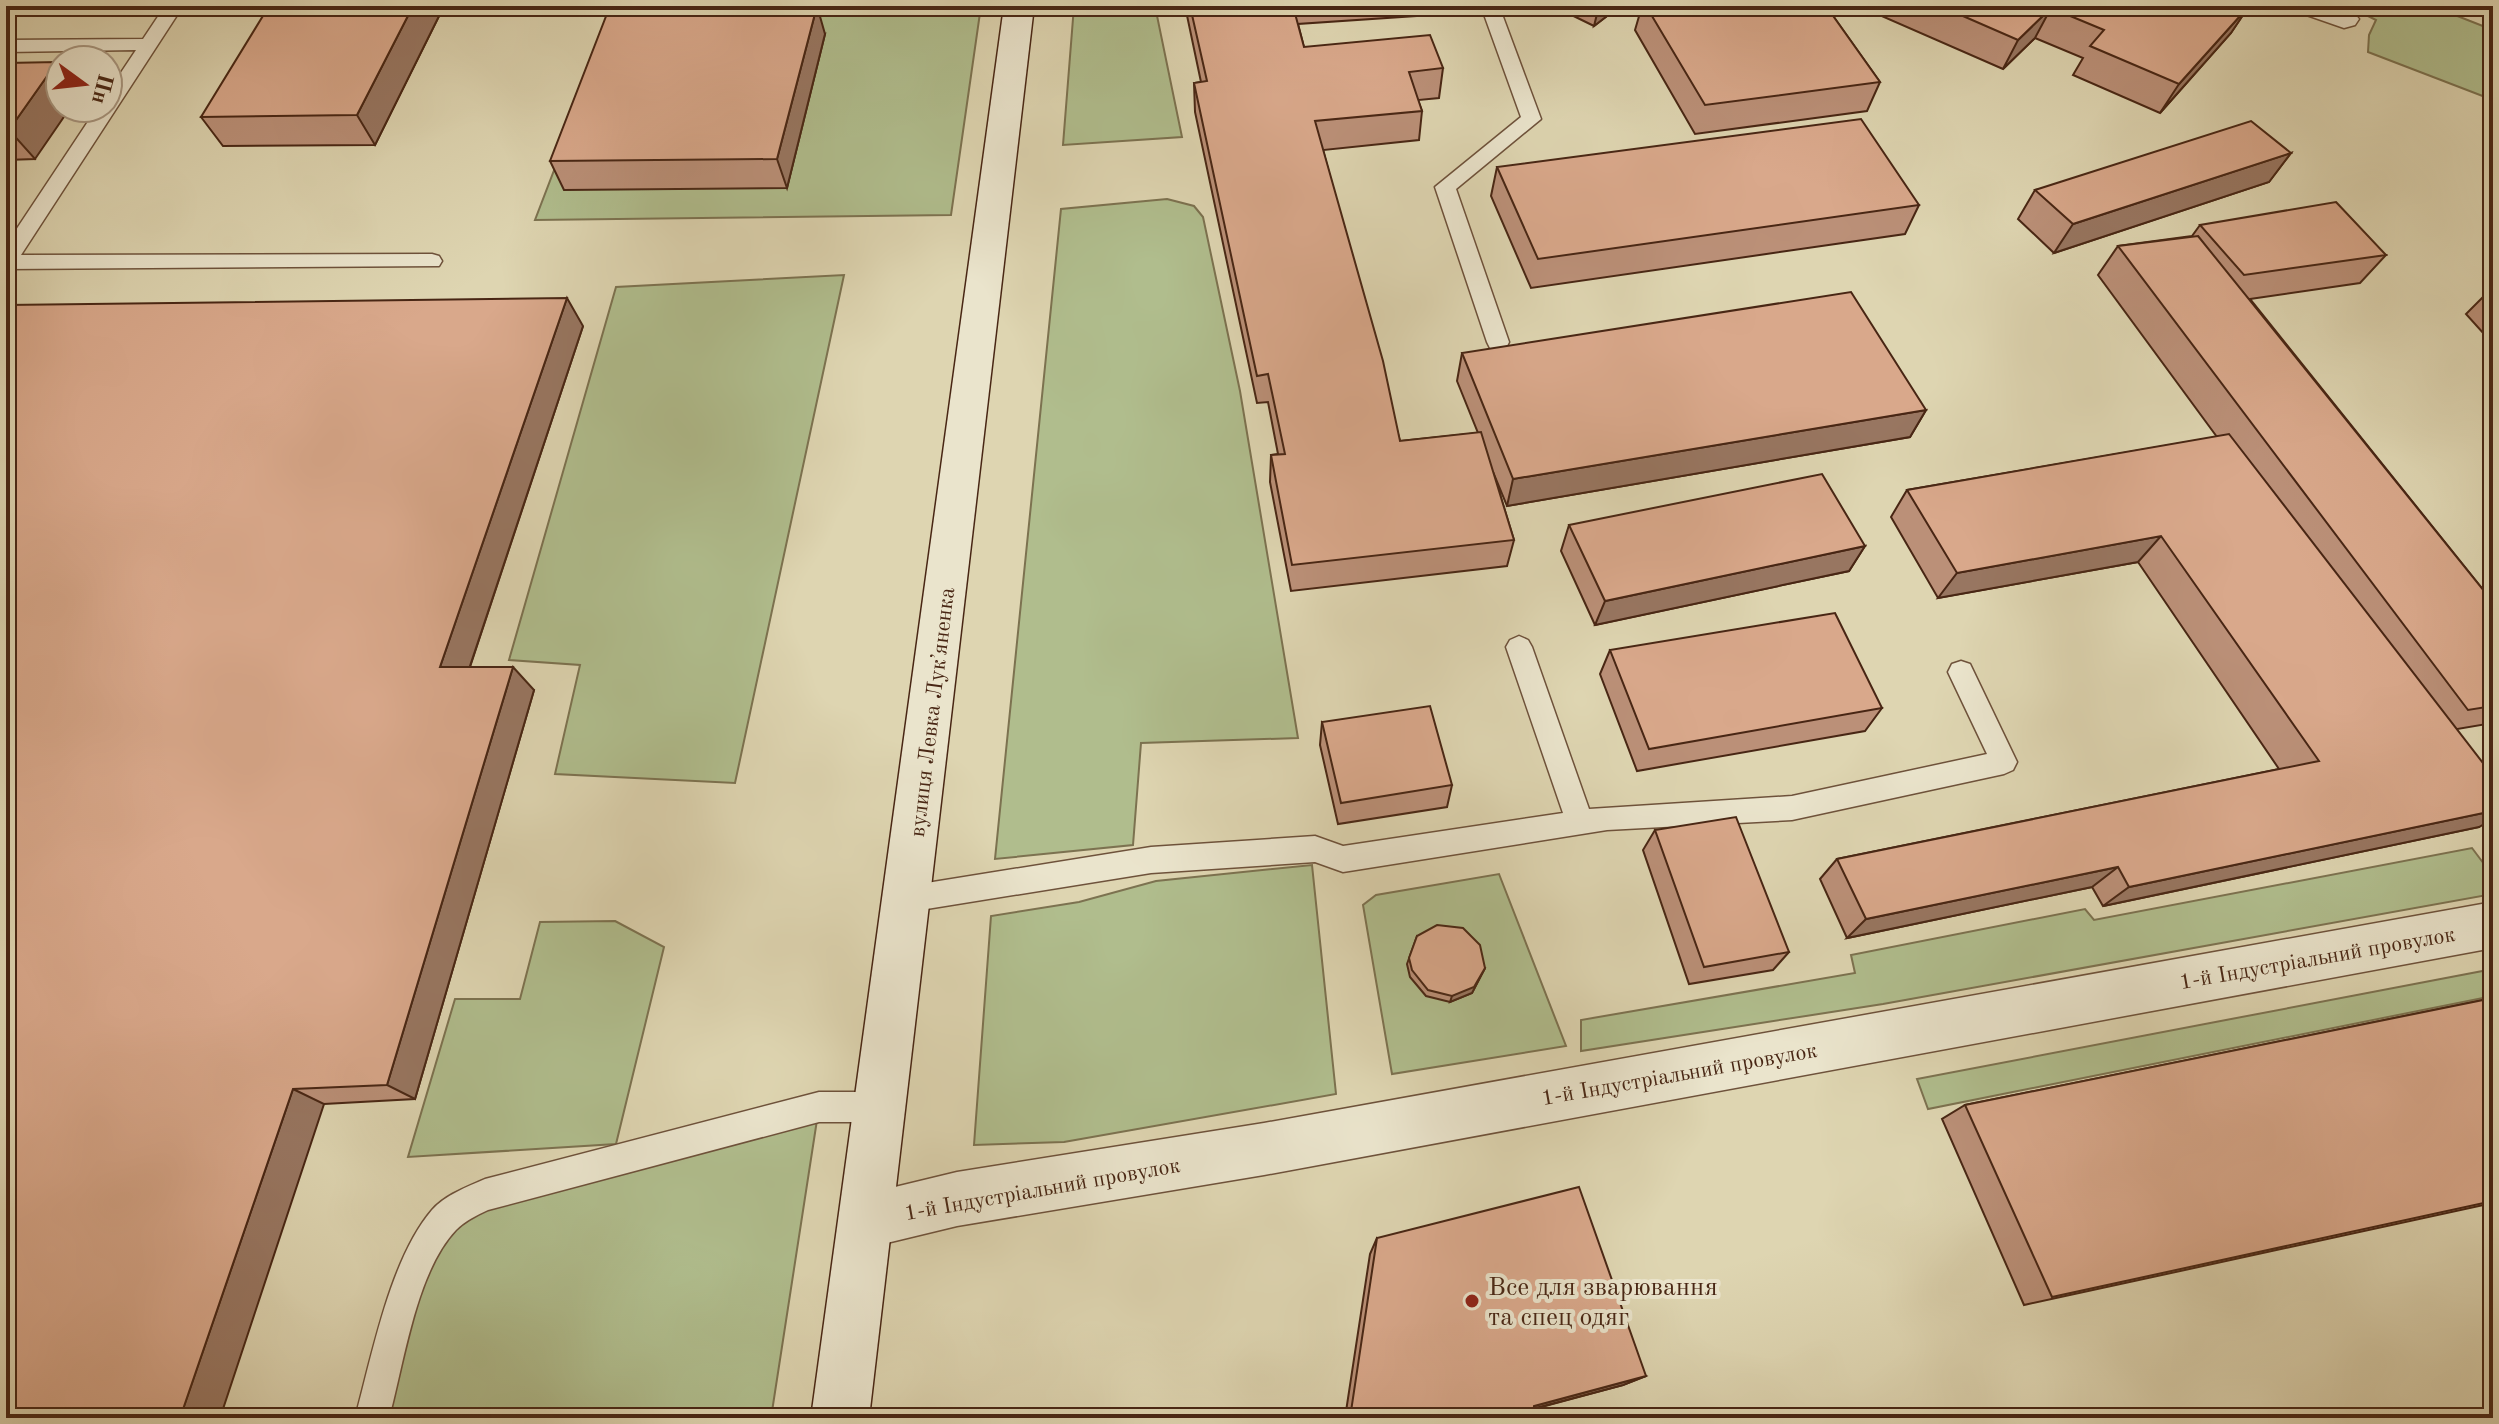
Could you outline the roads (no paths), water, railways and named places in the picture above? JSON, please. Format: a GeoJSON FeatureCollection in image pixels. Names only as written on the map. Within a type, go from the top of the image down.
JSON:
{"type":"FeatureCollection","features":[{"type":"Feature","properties":{"kind":"main road","name":"вулиця Левка Лукʼяненка"},"geometry":{"type":"LineString","coordinates":[[840,1418],[1019,6]]}},
{"type":"Feature","properties":{"kind":"main road"},"geometry":{"type":"LineString","coordinates":[[2309,6],[2344,19]]}},
{"type":"Feature","properties":{"kind":"main road","name":"1-й Індустріальний провулок"},"geometry":{"type":"LineString","coordinates":[[866,1221],[957,1199],[1279,1146],[2493,925]]}},
{"type":"Feature","properties":{"kind":"lane"},"geometry":{"type":"LineString","coordinates":[[124,82],[174,6]]}},
{"type":"Feature","properties":{"kind":"lane"},"geometry":{"type":"LineString","coordinates":[[1490,6],[1531,119],[1445,187],[1498,342]]}},
{"type":"Feature","properties":{"kind":"lane"},"geometry":{"type":"LineString","coordinates":[[6,46],[149,44]]}},
{"type":"Feature","properties":{"kind":"lane"},"geometry":{"type":"LineString","coordinates":[[6,262],[96,124]]}},
{"type":"Feature","properties":{"kind":"lane"},"geometry":{"type":"LineString","coordinates":[[6,262],[432,261]]}},
{"type":"Feature","properties":{"kind":"lane"},"geometry":{"type":"LineString","coordinates":[[1519,647],[1580,822]]}},
{"type":"Feature","properties":{"kind":"lane"},"geometry":{"type":"LineString","coordinates":[[908,899],[1151,860],[1315,849],[1343,859],[1580,822],[1792,808],[2004,762],[1961,672]]}},
{"type":"Feature","properties":{"kind":"lane"},"geometry":{"type":"LineString","coordinates":[[372,1418],[417,1262],[443,1220],[464,1205],[485,1195],[819,1107],[881,1107]]}},
{"type":"Feature","properties":{"kind":"place","name":"Все для зварювання та спец одяг"},"geometry":{"type":"Point","coordinates":[1472,1301]}}]}
